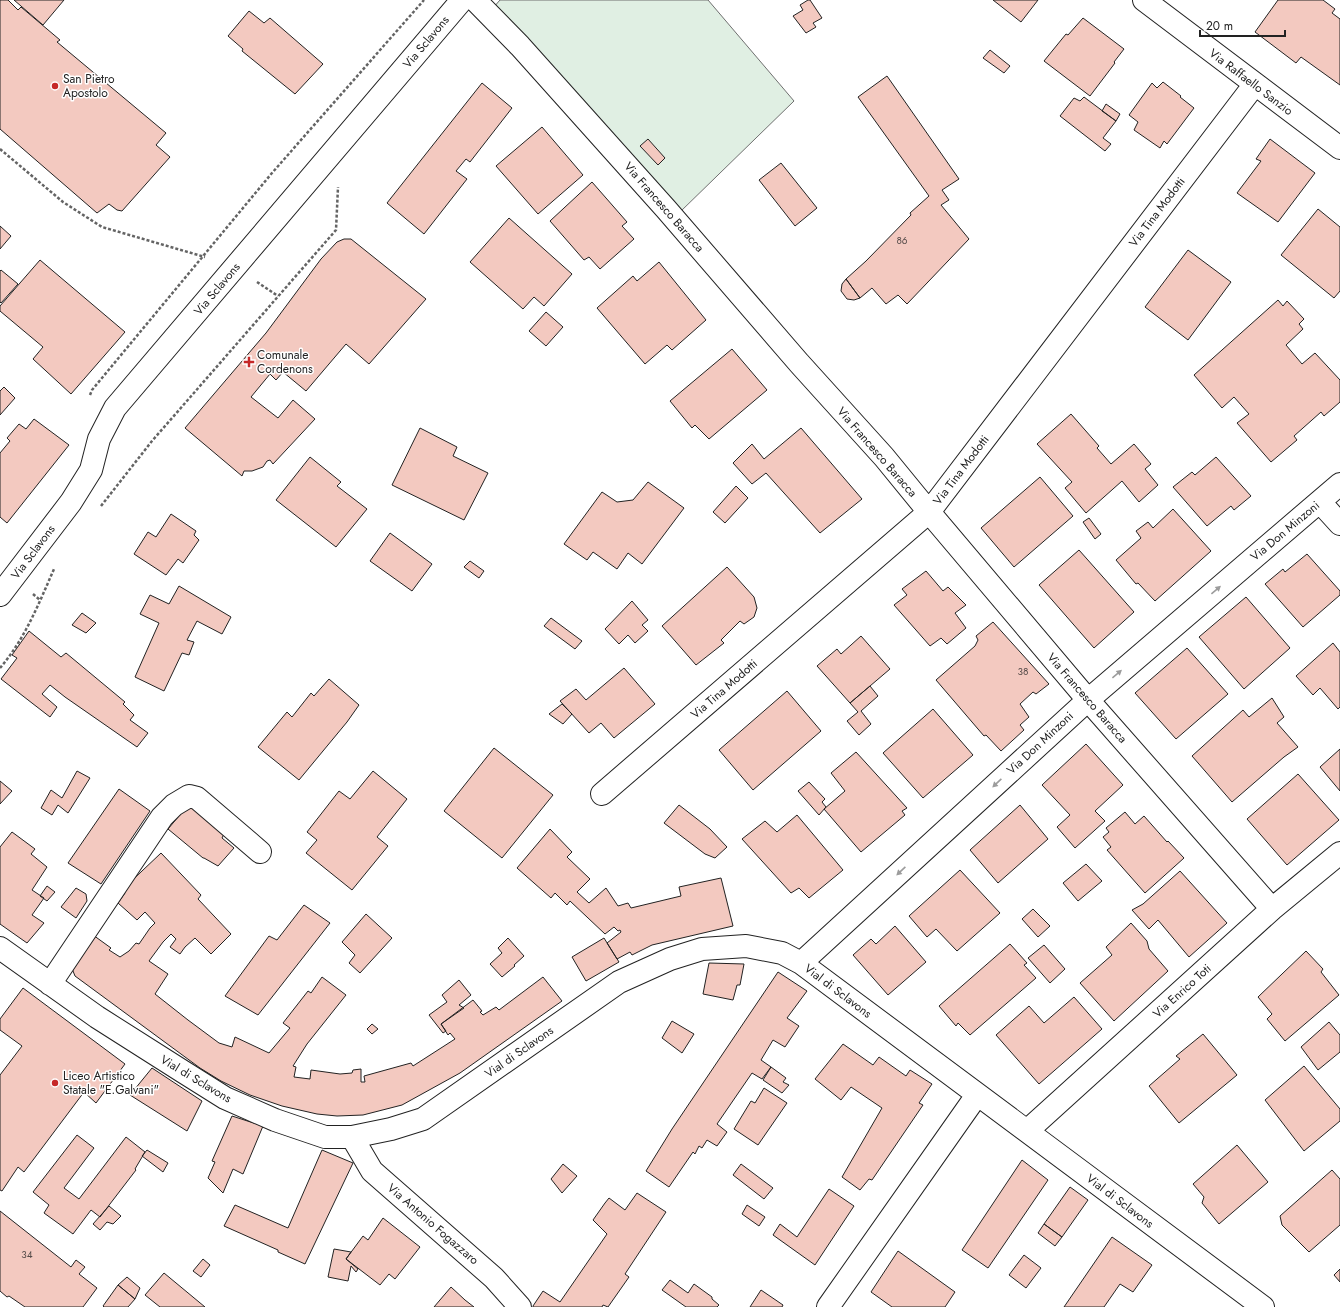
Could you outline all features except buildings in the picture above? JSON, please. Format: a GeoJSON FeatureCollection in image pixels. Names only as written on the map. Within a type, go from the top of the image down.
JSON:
{"type":"FeatureCollection","features":[{"type":"Feature","properties":{"kind":"street","name":"Via Sclavons"},"geometry":{"type":"LineString","coordinates":[[0,595],[71,502],[91,470],[100,439],[115,408],[462,0]]}},
{"type":"Feature","properties":{"kind":"street","name":"Via Francesco Baracca"},"geometry":{"type":"LineString","coordinates":[[475,0],[520,46],[666,209],[798,363],[884,457],[1088,700],[1272,909]]}},
{"type":"Feature","properties":{"kind":"street","name":"Via Raffaello Sanzio"},"geometry":{"type":"LineString","coordinates":[[1144,0],[1340,148]]}},
{"type":"Feature","properties":{"kind":"street","name":"Via Tina Modotti"},"geometry":{"type":"LineString","coordinates":[[602,794],[929,512],[1254,84]]}},
{"type":"Feature","properties":{"kind":"street","name":"Via Don Minzoni"},"geometry":{"type":"LineString","coordinates":[[801,963],[1088,700],[1340,484]]}},
{"type":"Feature","properties":{"kind":"street"},"geometry":{"type":"LineString","coordinates":[[1320,502],[1340,524]]}},
{"type":"Feature","properties":{"kind":"street"},"geometry":{"type":"LineString","coordinates":[[50,984],[162,817],[174,805],[189,796],[197,798],[260,852]]}},
{"type":"Feature","properties":{"kind":"street","name":"Via Enrico Toti"},"geometry":{"type":"LineString","coordinates":[[1027,1131],[1272,909],[1340,853]]}},
{"type":"Feature","properties":{"kind":"street","name":"Vial di Sclavons"},"geometry":{"type":"LineString","coordinates":[[0,948],[98,1017],[225,1098],[275,1120],[325,1137],[352,1137],[391,1129],[423,1119],[620,982],[670,960],[702,950],[746,946],[782,953],[801,963],[1263,1307]]}},
{"type":"Feature","properties":{"kind":"street"},"geometry":{"type":"LineString","coordinates":[[828,1307],[978,1095]]}},
{"type":"Feature","properties":{"kind":"street","name":"Via Antonio Fogazzaro"},"geometry":{"type":"LineString","coordinates":[[352,1137],[372,1171],[494,1278],[520,1307]]}},
{"type":"Feature","properties":{"kind":"path"},"geometry":{"type":"LineString","coordinates":[[0,149],[63,202],[102,227],[204,256],[272,173],[424,0]]}},
{"type":"Feature","properties":{"kind":"path"},"geometry":{"type":"LineString","coordinates":[[100,508],[152,441],[336,230],[338,184]]}},
{"type":"Feature","properties":{"kind":"path"},"geometry":{"type":"LineString","coordinates":[[0,668],[30,624],[54,569]]}},
{"type":"Feature","properties":{"kind":"green space"},"geometry":{"type":"Polygon","coordinates":[[[500,0],[708,0],[794,101],[680,212],[493,8],[500,0]]]}},
{"type":"Feature","properties":{"kind":"place","name":"San Pietro Apostolo"},"geometry":{"type":"Point","coordinates":[55,86]}},
{"type":"Feature","properties":{"kind":"place","name":"Comunale Cordenons"},"geometry":{"type":"Point","coordinates":[249,362]}},
{"type":"Feature","properties":{"kind":"place","name":"Liceo Artistico Statale \"E.Galvani\""},"geometry":{"type":"Point","coordinates":[55,1083]}}]}
